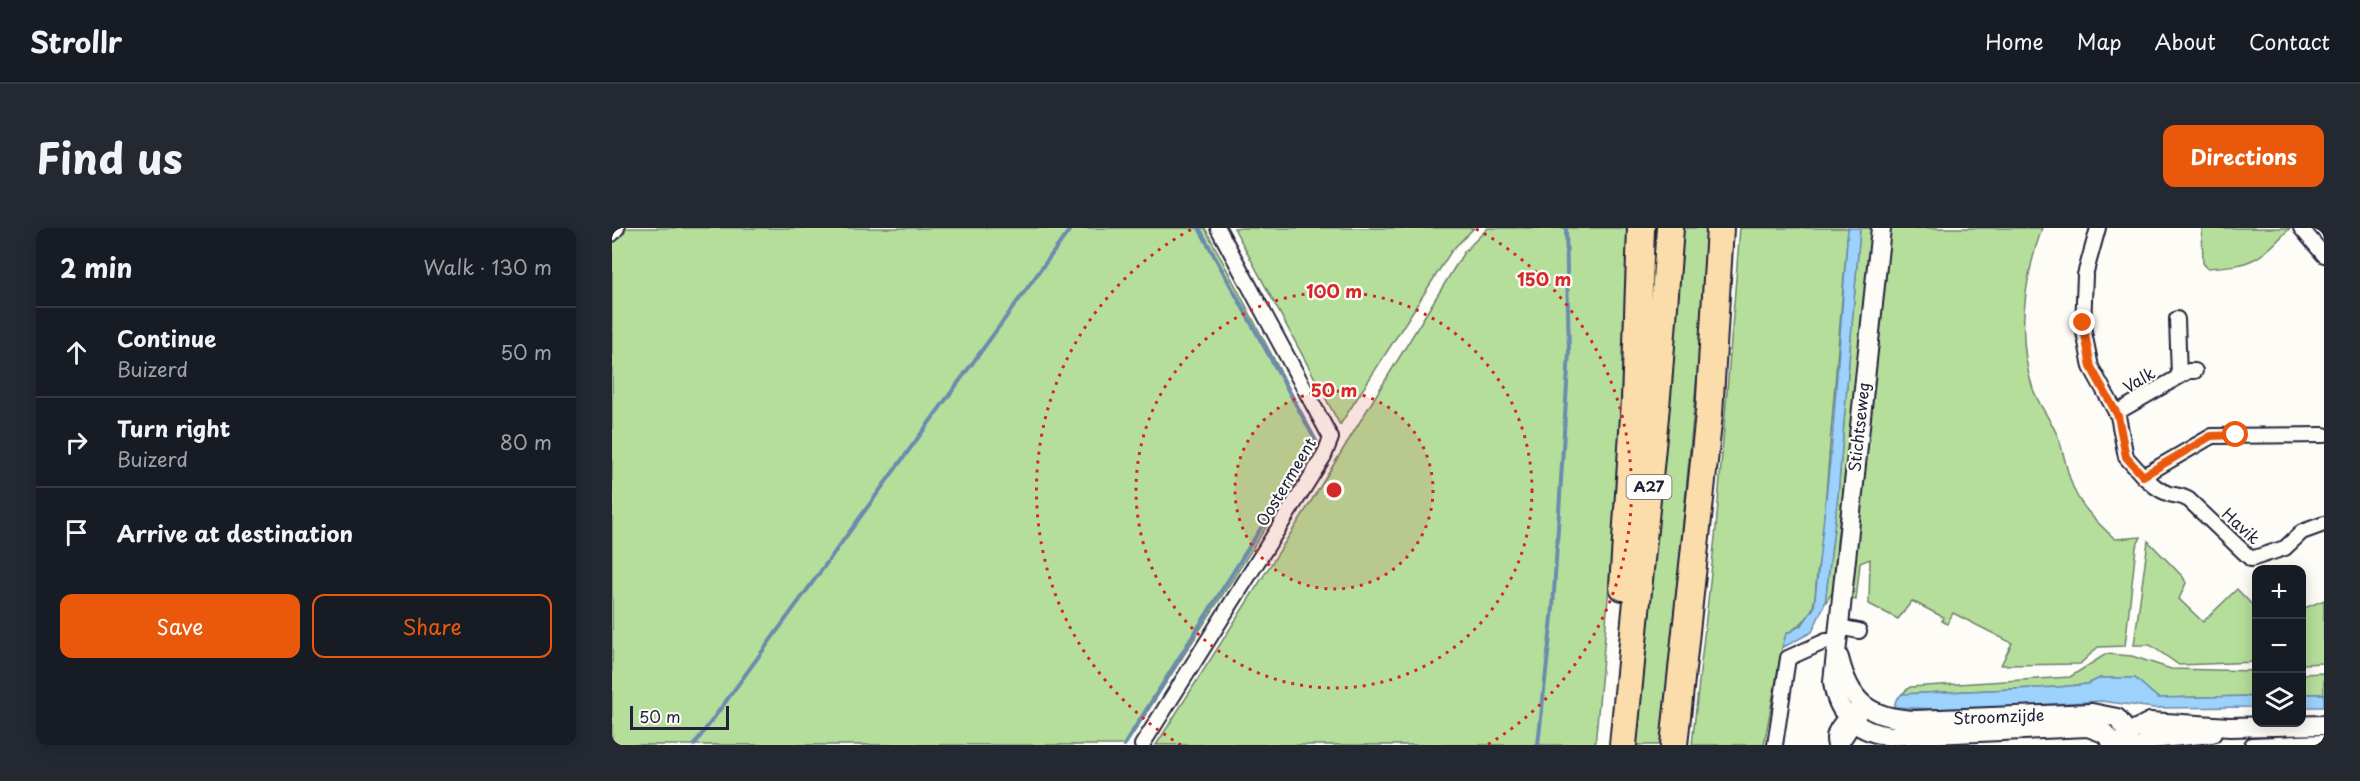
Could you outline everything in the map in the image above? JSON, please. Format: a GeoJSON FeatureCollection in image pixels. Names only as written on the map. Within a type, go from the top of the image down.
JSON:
{"type":"FeatureCollection","features":[{"type":"Feature","properties":{"kind":"highway","name":"A27"},"geometry":{"type":"LineString","coordinates":[[1610,745],[1635,401],[1641,228]]}},
{"type":"Feature","properties":{"kind":"highway","name":"A27"},"geometry":{"type":"LineString","coordinates":[[1623,745],[1658,385],[1670,228]]}},
{"type":"Feature","properties":{"kind":"highway"},"geometry":{"type":"LineString","coordinates":[[1674,745],[1708,414],[1720,228]]}},
{"type":"Feature","properties":{"kind":"street"},"geometry":{"type":"LineString","coordinates":[[612,234],[617,228]]}},
{"type":"Feature","properties":{"kind":"street","name":"Oostermeent"},"geometry":{"type":"LineString","coordinates":[[1142,745],[1324,456],[1331,438],[1218,228]]}},
{"type":"Feature","properties":{"kind":"street","name":"Stichtseweg"},"geometry":{"type":"LineString","coordinates":[[1851,719],[1839,707],[1833,689],[1881,228]]}},
{"type":"Feature","properties":{"kind":"street"},"geometry":{"type":"LineString","coordinates":[[2098,228],[2085,274],[2083,327],[2091,367],[2116,413],[2126,457],[2143,476],[2211,436],[2324,435]]}},
{"type":"Feature","properties":{"kind":"street"},"geometry":{"type":"LineString","coordinates":[[2308,230],[2324,255]]}},
{"type":"Feature","properties":{"kind":"street","name":"Valk"},"geometry":{"type":"LineString","coordinates":[[2177,319],[2179,376]]}},
{"type":"Feature","properties":{"kind":"street","name":"Valk"},"geometry":{"type":"LineString","coordinates":[[2116,413],[2188,371],[2195,371]]}},
{"type":"Feature","properties":{"kind":"street","name":"Havik"},"geometry":{"type":"LineString","coordinates":[[2143,476],[2158,489],[2173,495],[2180,494],[2189,500],[2251,559],[2285,548],[2302,532],[2324,524]]}},
{"type":"Feature","properties":{"kind":"street"},"geometry":{"type":"LineString","coordinates":[[1775,745],[1788,658],[1826,641],[1859,632]]}},
{"type":"Feature","properties":{"kind":"street","name":"Stichtseweg"},"geometry":{"type":"LineString","coordinates":[[1837,639],[1844,680],[1851,693],[1863,704]]}},
{"type":"Feature","properties":{"kind":"street"},"geometry":{"type":"LineString","coordinates":[[1834,745],[1833,736],[1863,704]]}},
{"type":"Feature","properties":{"kind":"street","name":"Stroomzijde"},"geometry":{"type":"LineString","coordinates":[[1863,704],[1880,713],[1901,719],[2100,714],[2117,718],[2123,742]]}},
{"type":"Feature","properties":{"kind":"street"},"geometry":{"type":"LineString","coordinates":[[1840,745],[1851,719]]}},
{"type":"Feature","properties":{"kind":"street","name":"Stroomzijde"},"geometry":{"type":"LineString","coordinates":[[1851,719],[1871,732],[1889,735],[2088,727],[2123,742]]}},
{"type":"Feature","properties":{"kind":"street"},"geometry":{"type":"LineString","coordinates":[[2123,742],[2149,735],[2230,727],[2324,724]]}},
{"type":"Feature","properties":{"kind":"street"},"geometry":{"type":"LineString","coordinates":[[2252,745],[2324,742]]}},
{"type":"Feature","properties":{"kind":"green space"},"geometry":{"type":"Polygon","coordinates":[[[612,228],[1205,228],[1319,445],[1126,745],[612,745],[612,228]]]}},
{"type":"Feature","properties":{"kind":"green space"},"geometry":{"type":"Polygon","coordinates":[[[1234,228],[1474,228],[1452,250],[1340,425],[1234,228]]]}},
{"type":"Feature","properties":{"kind":"green space"},"geometry":{"type":"Polygon","coordinates":[[[1488,228],[1628,228],[1616,487],[1595,745],[1156,745],[1310,503],[1464,252],[1488,228]]]}},
{"type":"Feature","properties":{"kind":"green space"},"geometry":{"type":"Polygon","coordinates":[[[1681,228],[1711,228],[1662,745],[1634,745],[1681,228]]]}},
{"type":"Feature","properties":{"kind":"green space"},"geometry":{"type":"Polygon","coordinates":[[[1740,228],[1848,228],[1821,554],[1812,608],[1808,617],[1786,634],[1764,745],[1692,745],[1716,528],[1740,228]]]}},
{"type":"Feature","properties":{"kind":"green space"},"geometry":{"type":"Polygon","coordinates":[[[1860,228],[1873,228],[1837,543],[1835,589],[1825,603],[1838,495],[1860,228]]]}},
{"type":"Feature","properties":{"kind":"green space"},"geometry":{"type":"Polygon","coordinates":[[[1889,228],[2042,228],[2031,267],[2024,308],[2028,369],[2033,389],[2058,437],[2070,480],[2080,500],[2115,539],[2141,537],[2136,547],[2125,646],[2098,647],[2080,664],[2001,665],[2012,643],[1953,613],[1947,624],[1942,621],[1943,617],[1912,601],[1898,619],[1869,604],[1870,559],[1860,563],[1856,600],[1849,598],[1889,228]]]}},
{"type":"Feature","properties":{"kind":"green space"},"geometry":{"type":"Polygon","coordinates":[[[2202,228],[2290,228],[2270,248],[2254,259],[2235,265],[2207,268],[2203,263],[2202,228]]]}},
{"type":"Feature","properties":{"kind":"green space"},"geometry":{"type":"Polygon","coordinates":[[[2148,541],[2183,577],[2186,583],[2179,599],[2203,622],[2237,589],[2252,605],[2252,662],[2179,665],[2150,645],[2134,645],[2148,541]]]}},
{"type":"Feature","properties":{"kind":"green space"},"geometry":{"type":"Polygon","coordinates":[[[2324,600],[2324,663],[2306,664],[2306,607],[2324,600]]]}},
{"type":"Feature","properties":{"kind":"green space"},"geometry":{"type":"Polygon","coordinates":[[[2106,654],[2132,656],[2171,669],[2252,671],[2252,696],[2158,698],[2135,678],[2100,678],[2088,684],[2059,687],[1902,694],[1910,687],[2070,677],[2106,654]]]}},
{"type":"Feature","properties":{"kind":"green space"},"geometry":{"type":"Polygon","coordinates":[[[2324,673],[2324,694],[2306,694],[2306,674],[2324,673]]]}},
{"type":"Feature","properties":{"kind":"water"},"geometry":{"type":"Polygon","coordinates":[[[1848,228],[1860,228],[1838,495],[1825,603],[1812,632],[1782,648],[1786,634],[1802,625],[1814,608],[1832,442],[1848,228]]]}},
{"type":"Feature","properties":{"kind":"water"},"geometry":{"type":"Polygon","coordinates":[[[2100,678],[2135,678],[2158,698],[2252,696],[2252,707],[2154,708],[2101,701],[1957,710],[1894,707],[1896,700],[1902,694],[2088,684],[2100,678]]]}},
{"type":"Feature","properties":{"kind":"water"},"geometry":{"type":"Polygon","coordinates":[[[2306,694],[2324,694],[2324,707],[2306,707],[2306,694]]]}},
{"type":"Feature","properties":{"kind":"waterway"},"geometry":{"type":"LineString","coordinates":[[694,745],[1071,228]]}},
{"type":"Feature","properties":{"kind":"waterway"},"geometry":{"type":"LineString","coordinates":[[1124,745],[1316,441],[1199,228]]}},
{"type":"Feature","properties":{"kind":"waterway"},"geometry":{"type":"LineString","coordinates":[[1538,745],[1553,608],[1569,352],[1566,228]]}},
{"type":"Feature","properties":{"kind":"route"},"geometry":{"type":"LineString","coordinates":[[2083,323],[2091,367],[2118,416],[2126,457],[2143,476],[2211,436],[2236,435]]}}]}
